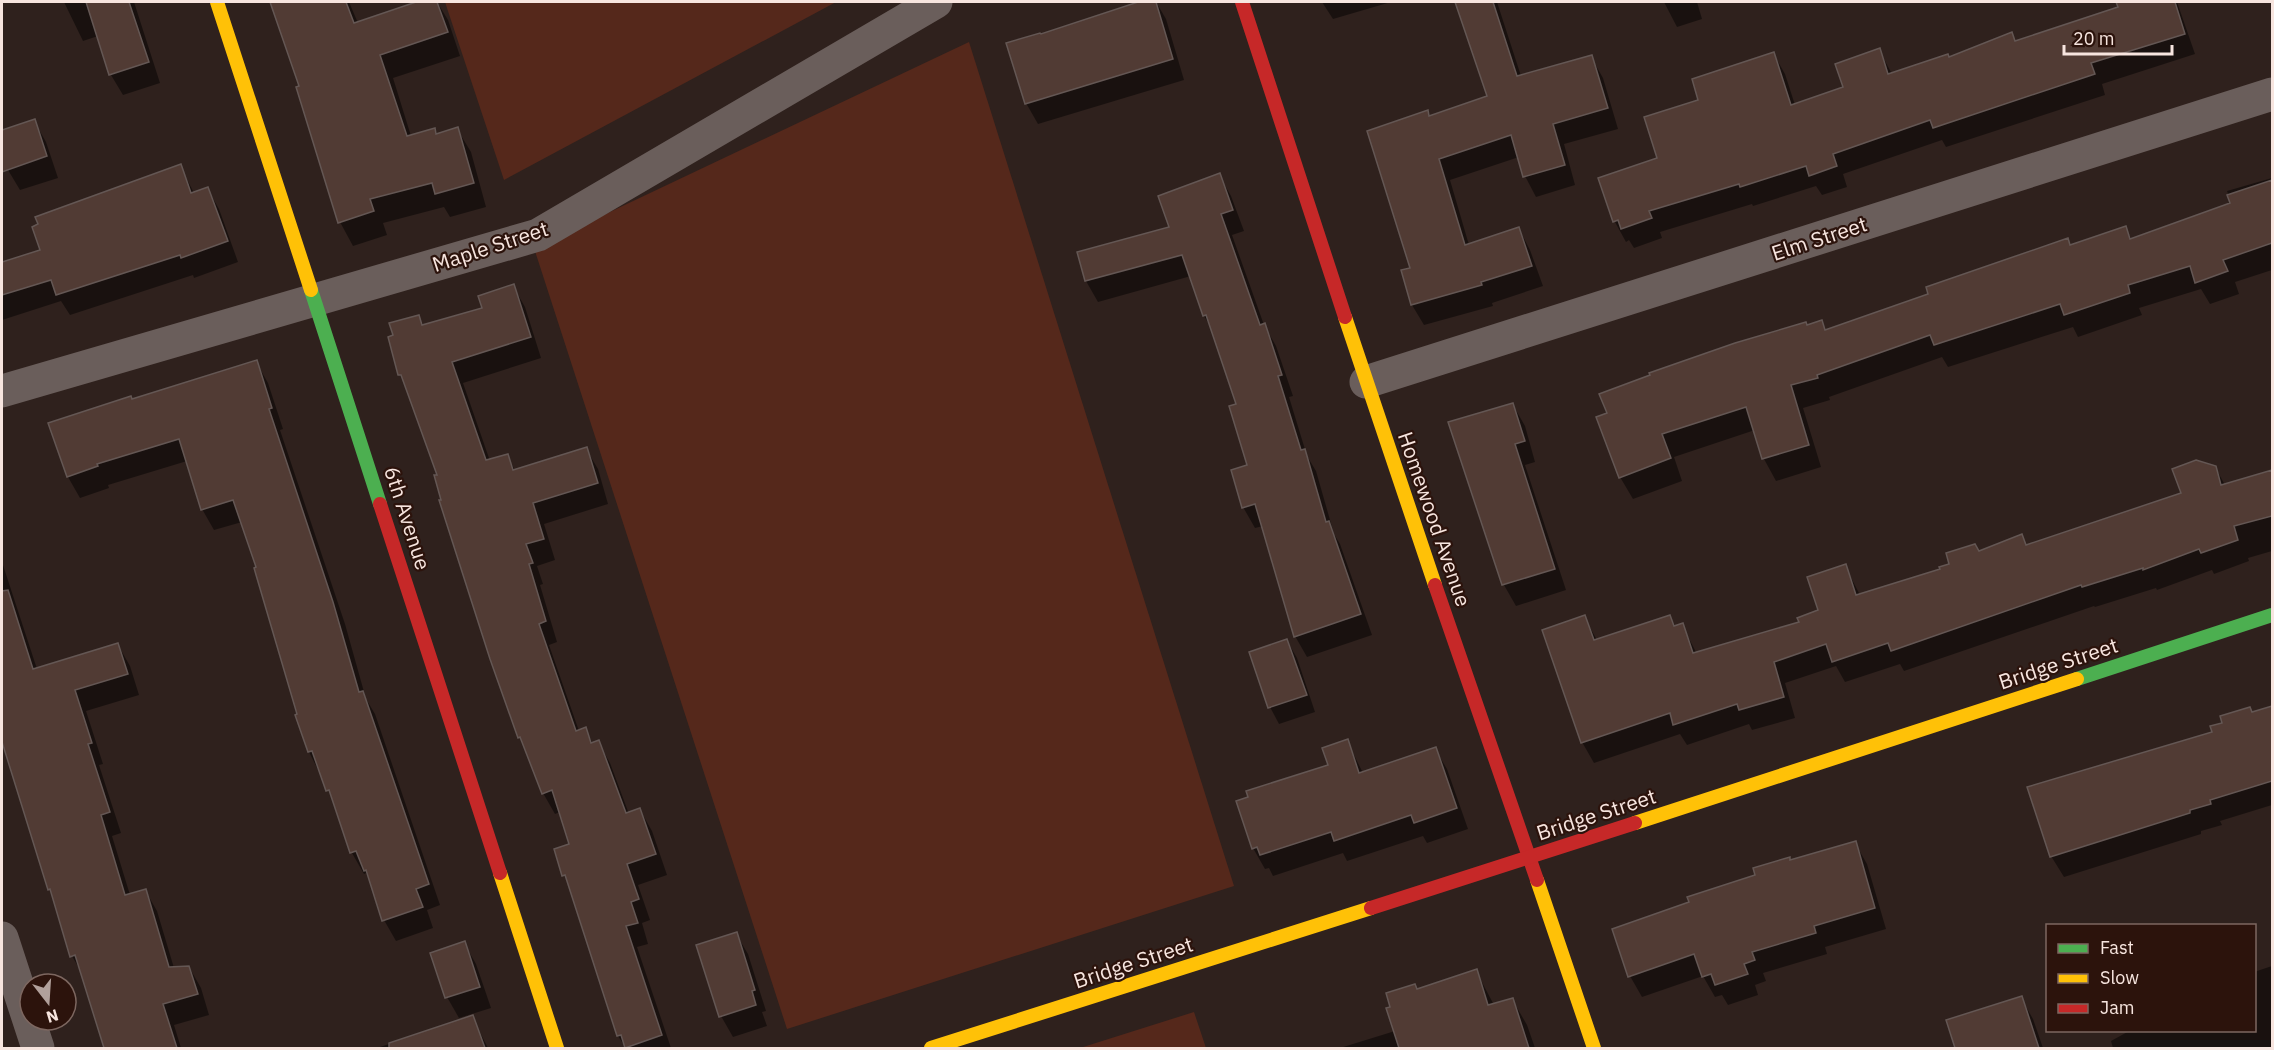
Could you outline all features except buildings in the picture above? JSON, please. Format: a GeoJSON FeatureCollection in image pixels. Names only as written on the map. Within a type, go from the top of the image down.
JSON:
{"type":"FeatureCollection","features":[{"type":"Feature","properties":{"kind":"street","name":"6th Avenue"},"geometry":{"type":"LineString","coordinates":[[217,2],[557,1048]]}},
{"type":"Feature","properties":{"kind":"street","name":"Maple Street"},"geometry":{"type":"LineString","coordinates":[[2,391],[538,235],[936,2]]}},
{"type":"Feature","properties":{"kind":"street","name":"Homewood Avenue"},"geometry":{"type":"LineString","coordinates":[[1242,2],[1366,382],[1594,1048]]}},
{"type":"Feature","properties":{"kind":"street","name":"Elm Street"},"geometry":{"type":"LineString","coordinates":[[1366,382],[2272,94]]}},
{"type":"Feature","properties":{"kind":"street","name":"Bridge Street"},"geometry":{"type":"LineString","coordinates":[[931,1048],[1529,858],[2272,615]]}},
{"type":"Feature","properties":{"kind":"street"},"geometry":{"type":"LineString","coordinates":[[2,938],[38,1048]]}},
{"type":"Feature","properties":{"kind":"shaded area"},"geometry":{"type":"Polygon","coordinates":[[[445,2],[836,2],[504,180],[445,2]]]}},
{"type":"Feature","properties":{"kind":"shaded area"},"geometry":{"type":"Polygon","coordinates":[[[969,42],[1234,886],[787,1029],[534,248],[969,42]]]}},
{"type":"Feature","properties":{"kind":"shaded area"},"geometry":{"type":"Polygon","coordinates":[[[1194,1012],[1206,1048],[1080,1048],[1194,1012]]]}},
{"type":"Feature","properties":{"kind":"traffic: fast"},"geometry":{"type":"LineString","coordinates":[[311,290],[380,504]]}},
{"type":"Feature","properties":{"kind":"traffic: fast"},"geometry":{"type":"LineString","coordinates":[[2077,679],[2272,615]]}},
{"type":"Feature","properties":{"kind":"traffic: slow"},"geometry":{"type":"LineString","coordinates":[[217,2],[311,290]]}},
{"type":"Feature","properties":{"kind":"traffic: slow"},"geometry":{"type":"LineString","coordinates":[[1345,317],[1435,585]]}},
{"type":"Feature","properties":{"kind":"traffic: slow"},"geometry":{"type":"LineString","coordinates":[[1635,823],[2077,679]]}},
{"type":"Feature","properties":{"kind":"traffic: slow"},"geometry":{"type":"LineString","coordinates":[[500,873],[557,1048]]}},
{"type":"Feature","properties":{"kind":"traffic: slow"},"geometry":{"type":"LineString","coordinates":[[1537,880],[1594,1048]]}},
{"type":"Feature","properties":{"kind":"traffic: slow"},"geometry":{"type":"LineString","coordinates":[[931,1048],[1371,908]]}},
{"type":"Feature","properties":{"kind":"traffic: jam"},"geometry":{"type":"LineString","coordinates":[[1242,2],[1345,317]]}},
{"type":"Feature","properties":{"kind":"traffic: jam"},"geometry":{"type":"LineString","coordinates":[[380,504],[500,873]]}},
{"type":"Feature","properties":{"kind":"traffic: jam"},"geometry":{"type":"LineString","coordinates":[[1435,585],[1537,880]]}},
{"type":"Feature","properties":{"kind":"traffic: jam"},"geometry":{"type":"LineString","coordinates":[[1371,908],[1635,823]]}}]}
